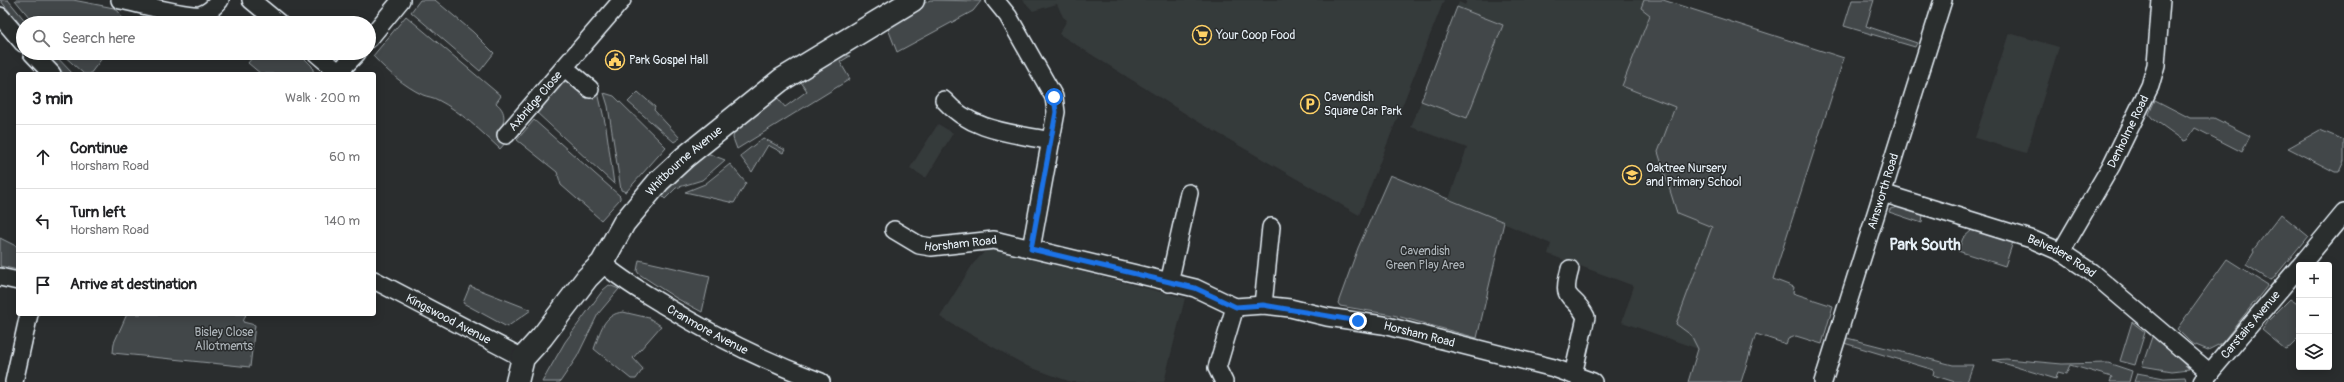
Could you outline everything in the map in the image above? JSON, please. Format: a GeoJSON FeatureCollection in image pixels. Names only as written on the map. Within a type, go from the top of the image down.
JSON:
{"type":"FeatureCollection","features":[{"type":"Feature","properties":{"kind":"street"},"geometry":{"type":"LineString","coordinates":[[120,0],[187,14],[200,15],[209,11],[220,0]]}},
{"type":"Feature","properties":{"kind":"street"},"geometry":{"type":"LineString","coordinates":[[251,0],[270,16]]}},
{"type":"Feature","properties":{"kind":"street"},"geometry":{"type":"LineString","coordinates":[[376,30],[401,0]]}},
{"type":"Feature","properties":{"kind":"street","name":"Axbridge Close"},"geometry":{"type":"LineString","coordinates":[[506,135],[622,0]]}},
{"type":"Feature","properties":{"kind":"street","name":"Whitbourne Avenue"},"geometry":{"type":"LineString","coordinates":[[517,382],[523,358],[542,337],[587,278],[602,263],[614,238],[636,207],[685,158],[781,80],[913,0]]}},
{"type":"Feature","properties":{"kind":"street"},"geometry":{"type":"LineString","coordinates":[[995,0],[1008,16],[1054,97],[1056,112],[1031,249]]}},
{"type":"Feature","properties":{"kind":"street","name":"Ainsworth Road"},"geometry":{"type":"LineString","coordinates":[[1822,382],[1943,0]]}},
{"type":"Feature","properties":{"kind":"street","name":"Denholme Road"},"geometry":{"type":"LineString","coordinates":[[2061,252],[2111,166],[2150,86],[2156,65],[2161,0]]}},
{"type":"Feature","properties":{"kind":"street"},"geometry":{"type":"LineString","coordinates":[[0,16],[16,35]]}},
{"type":"Feature","properties":{"kind":"street"},"geometry":{"type":"LineString","coordinates":[[39,60],[50,72]]}},
{"type":"Feature","properties":{"kind":"street"},"geometry":{"type":"LineString","coordinates":[[324,60],[337,72]]}},
{"type":"Feature","properties":{"kind":"street"},"geometry":{"type":"LineString","coordinates":[[339,72],[350,60]]}},
{"type":"Feature","properties":{"kind":"street","name":"Axbridge Close"},"geometry":{"type":"LineString","coordinates":[[565,68],[590,89]]}},
{"type":"Feature","properties":{"kind":"street"},"geometry":{"type":"LineString","coordinates":[[944,100],[957,113],[981,126],[1051,141]]}},
{"type":"Feature","properties":{"kind":"street"},"geometry":{"type":"LineString","coordinates":[[1169,283],[1189,193]]}},
{"type":"Feature","properties":{"kind":"street","name":"Belvedere Road"},"geometry":{"type":"LineString","coordinates":[[1882,193],[2031,240],[2061,252],[2091,272],[2206,378]]}},
{"type":"Feature","properties":{"kind":"street"},"geometry":{"type":"LineString","coordinates":[[2303,262],[2344,213]]}},
{"type":"Feature","properties":{"kind":"street"},"geometry":{"type":"LineString","coordinates":[[1263,305],[1271,227]]}},
{"type":"Feature","properties":{"kind":"street","name":"Horsham Road"},"geometry":{"type":"LineString","coordinates":[[894,230],[919,245],[931,247],[990,240],[1031,249],[1195,288],[1236,307],[1263,305],[1383,325],[1554,368],[1593,382]]}},
{"type":"Feature","properties":{"kind":"street","name":"Cranmore Avenue"},"geometry":{"type":"LineString","coordinates":[[602,263],[628,283],[718,336],[815,381]]}},
{"type":"Feature","properties":{"kind":"street"},"geometry":{"type":"LineString","coordinates":[[1570,269],[1565,287],[1568,297],[1583,310],[1586,317],[1573,375]]}},
{"type":"Feature","properties":{"kind":"street","name":"Carstairs Avenue"},"geometry":{"type":"LineString","coordinates":[[2206,378],[2296,271]]}},
{"type":"Feature","properties":{"kind":"street"},"geometry":{"type":"LineString","coordinates":[[0,277],[16,281]]}},
{"type":"Feature","properties":{"kind":"street","name":"Kingswood Avenue"},"geometry":{"type":"LineString","coordinates":[[376,281],[523,358]]}},
{"type":"Feature","properties":{"kind":"street"},"geometry":{"type":"LineString","coordinates":[[1224,382],[1217,368],[1236,307]]}},
{"type":"Feature","properties":{"kind":"street"},"geometry":{"type":"LineString","coordinates":[[14,382],[29,316]]}},
{"type":"Feature","properties":{"kind":"shaded area","name":"Cavendish Square Car Park"},"geometry":{"type":"Polygon","coordinates":[[[1023,0],[1444,0],[1359,215],[1197,121],[1059,34],[1067,20],[1063,17],[1057,4],[1033,11],[1023,0]]]}},
{"type":"Feature","properties":{"kind":"shaded area","name":"Oaktree Nursery and Primary School"},"geometry":{"type":"Polygon","coordinates":[[[1467,0],[1663,0],[1844,58],[1782,248],[1688,382],[1698,349],[1622,322],[1634,286],[1548,254],[1551,244],[1449,199],[1467,148],[1411,127],[1459,2],[1465,5],[1467,0]]]}},
{"type":"Feature","properties":{"kind":"shaded area"},"geometry":{"type":"Polygon","coordinates":[[[2009,33],[2059,47],[2026,153],[1975,138],[2009,33]]]}},
{"type":"Feature","properties":{"kind":"shaded area"},"geometry":{"type":"Polygon","coordinates":[[[938,124],[953,133],[926,178],[910,168],[938,124]]]}},
{"type":"Feature","properties":{"kind":"shaded area"},"geometry":{"type":"Polygon","coordinates":[[[988,248],[1185,298],[1164,382],[1071,382],[1027,366],[940,317],[973,264],[988,248]]]}},
{"type":"Feature","properties":{"kind":"green space"},"geometry":{"type":"Polygon","coordinates":[[[0,0],[8,0],[21,16],[16,16],[16,19],[0,0]]]}},
{"type":"Feature","properties":{"kind":"green space"},"geometry":{"type":"Polygon","coordinates":[[[15,0],[73,0],[114,8],[119,12],[121,16],[28,16],[15,0]]]}},
{"type":"Feature","properties":{"kind":"green space"},"geometry":{"type":"Polygon","coordinates":[[[420,0],[435,0],[473,32],[494,53],[480,71],[411,12],[420,0]]]}},
{"type":"Feature","properties":{"kind":"green space"},"geometry":{"type":"Polygon","coordinates":[[[930,0],[981,1],[973,11],[897,52],[887,26],[930,0]]]}},
{"type":"Feature","properties":{"kind":"green space"},"geometry":{"type":"Polygon","coordinates":[[[1644,0],[1663,0],[1844,58],[1773,279],[1794,287],[1793,293],[1833,306],[1822,344],[1796,336],[1788,339],[1786,344],[1756,334],[1741,382],[1688,382],[1698,349],[1691,335],[1676,324],[1712,227],[1677,213],[1658,152],[1675,107],[1622,86],[1650,15],[1641,8],[1644,0]]]}},
{"type":"Feature","properties":{"kind":"green space"},"geometry":{"type":"Polygon","coordinates":[[[1852,0],[1874,0],[1866,26],[1917,43],[1915,47],[1844,26],[1852,0]]]}},
{"type":"Feature","properties":{"kind":"green space"},"geometry":{"type":"Polygon","coordinates":[[[1457,7],[1503,25],[1467,118],[1421,101],[1457,7]]]}},
{"type":"Feature","properties":{"kind":"green space"},"geometry":{"type":"Polygon","coordinates":[[[406,16],[501,96],[496,103],[500,106],[504,117],[503,125],[499,133],[507,141],[500,149],[454,110],[436,99],[423,95],[409,87],[390,73],[376,59],[376,52],[406,16]]]}},
{"type":"Feature","properties":{"kind":"green space"},"geometry":{"type":"Polygon","coordinates":[[[838,55],[850,56],[840,62],[850,79],[737,149],[733,138],[734,131],[776,96],[785,107],[807,91],[799,79],[838,55]]]}},
{"type":"Feature","properties":{"kind":"green space"},"geometry":{"type":"Polygon","coordinates":[[[51,60],[60,60],[71,72],[62,72],[51,60]]]}},
{"type":"Feature","properties":{"kind":"green space"},"geometry":{"type":"Polygon","coordinates":[[[69,60],[101,60],[92,72],[82,72],[69,60]]]}},
{"type":"Feature","properties":{"kind":"green space"},"geometry":{"type":"Polygon","coordinates":[[[250,60],[306,60],[312,66],[314,72],[259,72],[248,63],[250,60]]]}},
{"type":"Feature","properties":{"kind":"green space"},"geometry":{"type":"Polygon","coordinates":[[[564,83],[597,88],[606,127],[614,184],[536,112],[559,85],[564,83]]]}},
{"type":"Feature","properties":{"kind":"green space"},"geometry":{"type":"Polygon","coordinates":[[[638,92],[655,107],[654,110],[680,138],[674,142],[628,102],[638,92]]]}},
{"type":"Feature","properties":{"kind":"green space"},"geometry":{"type":"Polygon","coordinates":[[[604,93],[614,96],[666,147],[626,192],[621,190],[608,106],[604,93]]]}},
{"type":"Feature","properties":{"kind":"green space"},"geometry":{"type":"Polygon","coordinates":[[[2155,100],[2190,118],[2214,118],[2250,136],[2242,152],[2195,128],[2187,140],[2184,141],[2152,118],[2149,114],[2155,100]]]}},
{"type":"Feature","properties":{"kind":"green space"},"geometry":{"type":"Polygon","coordinates":[[[534,120],[620,196],[620,199],[601,220],[561,185],[557,172],[517,140],[534,120]]]}},
{"type":"Feature","properties":{"kind":"green space"},"geometry":{"type":"Polygon","coordinates":[[[2320,130],[2344,140],[2344,161],[2339,172],[2335,172],[2288,148],[2320,130]]]}},
{"type":"Feature","properties":{"kind":"green space"},"geometry":{"type":"Polygon","coordinates":[[[763,138],[785,150],[783,153],[768,145],[752,172],[740,156],[763,138]]]}},
{"type":"Feature","properties":{"kind":"green space"},"geometry":{"type":"Polygon","coordinates":[[[707,153],[725,160],[702,180],[676,188],[665,199],[661,195],[686,170],[707,153]]]}},
{"type":"Feature","properties":{"kind":"green space"},"geometry":{"type":"Polygon","coordinates":[[[730,164],[746,183],[734,203],[685,192],[705,184],[730,164]]]}},
{"type":"Feature","properties":{"kind":"green space","name":"Cavendish Green Play Area"},"geometry":{"type":"Polygon","coordinates":[[[1390,175],[1504,222],[1477,338],[1393,315],[1340,306],[1338,303],[1358,248],[1390,175]]]}},
{"type":"Feature","properties":{"kind":"green space"},"geometry":{"type":"Polygon","coordinates":[[[1899,207],[1923,214],[1922,223],[1889,212],[1890,209],[1899,207]]]}},
{"type":"Feature","properties":{"kind":"green space"},"geometry":{"type":"Polygon","coordinates":[[[2281,214],[2308,236],[2273,279],[2270,280],[2246,265],[2254,252],[2253,250],[2281,214]]]}},
{"type":"Feature","properties":{"kind":"green space"},"geometry":{"type":"Polygon","coordinates":[[[1972,230],[2013,242],[2005,266],[1958,251],[1963,238],[1972,230]]]}},
{"type":"Feature","properties":{"kind":"green space"},"geometry":{"type":"Polygon","coordinates":[[[0,238],[16,246],[16,270],[0,266],[0,238]]]}},
{"type":"Feature","properties":{"kind":"green space"},"geometry":{"type":"Polygon","coordinates":[[[2227,259],[2268,285],[2222,343],[2208,350],[2191,343],[2177,329],[2227,259]]]}},
{"type":"Feature","properties":{"kind":"green space"},"geometry":{"type":"Polygon","coordinates":[[[639,260],[710,276],[702,312],[676,298],[639,274],[637,271],[639,260]]]}},
{"type":"Feature","properties":{"kind":"green space"},"geometry":{"type":"Polygon","coordinates":[[[609,285],[619,289],[598,314],[577,357],[560,382],[542,382],[565,342],[603,290],[609,285]]]}},
{"type":"Feature","properties":{"kind":"green space"},"geometry":{"type":"Polygon","coordinates":[[[470,286],[531,310],[507,327],[463,303],[470,286]]]}},
{"type":"Feature","properties":{"kind":"green space"},"geometry":{"type":"Polygon","coordinates":[[[2290,299],[2296,303],[2296,341],[2290,347],[2285,349],[2262,330],[2269,320],[2290,299]]]}},
{"type":"Feature","properties":{"kind":"green space"},"geometry":{"type":"Polygon","coordinates":[[[623,312],[649,318],[661,326],[633,358],[643,369],[636,379],[631,379],[594,349],[603,325],[611,316],[623,312]]]}},
{"type":"Feature","properties":{"kind":"green space","name":"Bisley Close Allotments"},"geometry":{"type":"Polygon","coordinates":[[[126,316],[245,316],[243,322],[255,325],[250,367],[113,353],[114,343],[126,316]]]}},
{"type":"Feature","properties":{"kind":"green space"},"geometry":{"type":"Polygon","coordinates":[[[2132,322],[2145,332],[2135,365],[2120,361],[2132,322]]]}},
{"type":"Feature","properties":{"kind":"green space"},"geometry":{"type":"Polygon","coordinates":[[[2153,334],[2189,369],[2172,371],[2142,366],[2153,334]]]}},
{"type":"Feature","properties":{"kind":"green space"},"geometry":{"type":"Polygon","coordinates":[[[1847,338],[1953,365],[1973,365],[1967,382],[1955,382],[1933,375],[1934,370],[1844,343],[1847,338]]]}},
{"type":"Feature","properties":{"kind":"green space"},"geometry":{"type":"Polygon","coordinates":[[[2006,359],[2062,364],[2108,363],[2132,371],[2129,382],[2110,382],[2112,377],[2070,365],[2066,374],[2058,372],[2056,379],[1993,360],[2006,359]]]}},
{"type":"Feature","properties":{"kind":"green space"},"geometry":{"type":"Polygon","coordinates":[[[2137,373],[2164,378],[2185,377],[2186,381],[2134,382],[2137,373]]]}},
{"type":"Feature","properties":{"kind":"place","name":"Your Coop Food"},"geometry":{"type":"Point","coordinates":[1202,35]}},
{"type":"Feature","properties":{"kind":"place","name":"Park Gospel Hall"},"geometry":{"type":"Point","coordinates":[615,60]}},
{"type":"Feature","properties":{"kind":"place","name":"Cavendish Square Car Park"},"geometry":{"type":"Point","coordinates":[1310,104]}},
{"type":"Feature","properties":{"kind":"place","name":"Oaktree Nursery and Primary School"},"geometry":{"type":"Point","coordinates":[1632,175]}},
{"type":"Feature","properties":{"kind":"district","name":"Park South"},"geometry":{"type":"Point","coordinates":[1925,244]}},
{"type":"Feature","properties":{"kind":"route"},"geometry":{"type":"LineString","coordinates":[[1054,97],[1056,112],[1031,249],[1195,288],[1236,307],[1263,305],[1290,308],[1327,317],[1358,321]]}}]}
